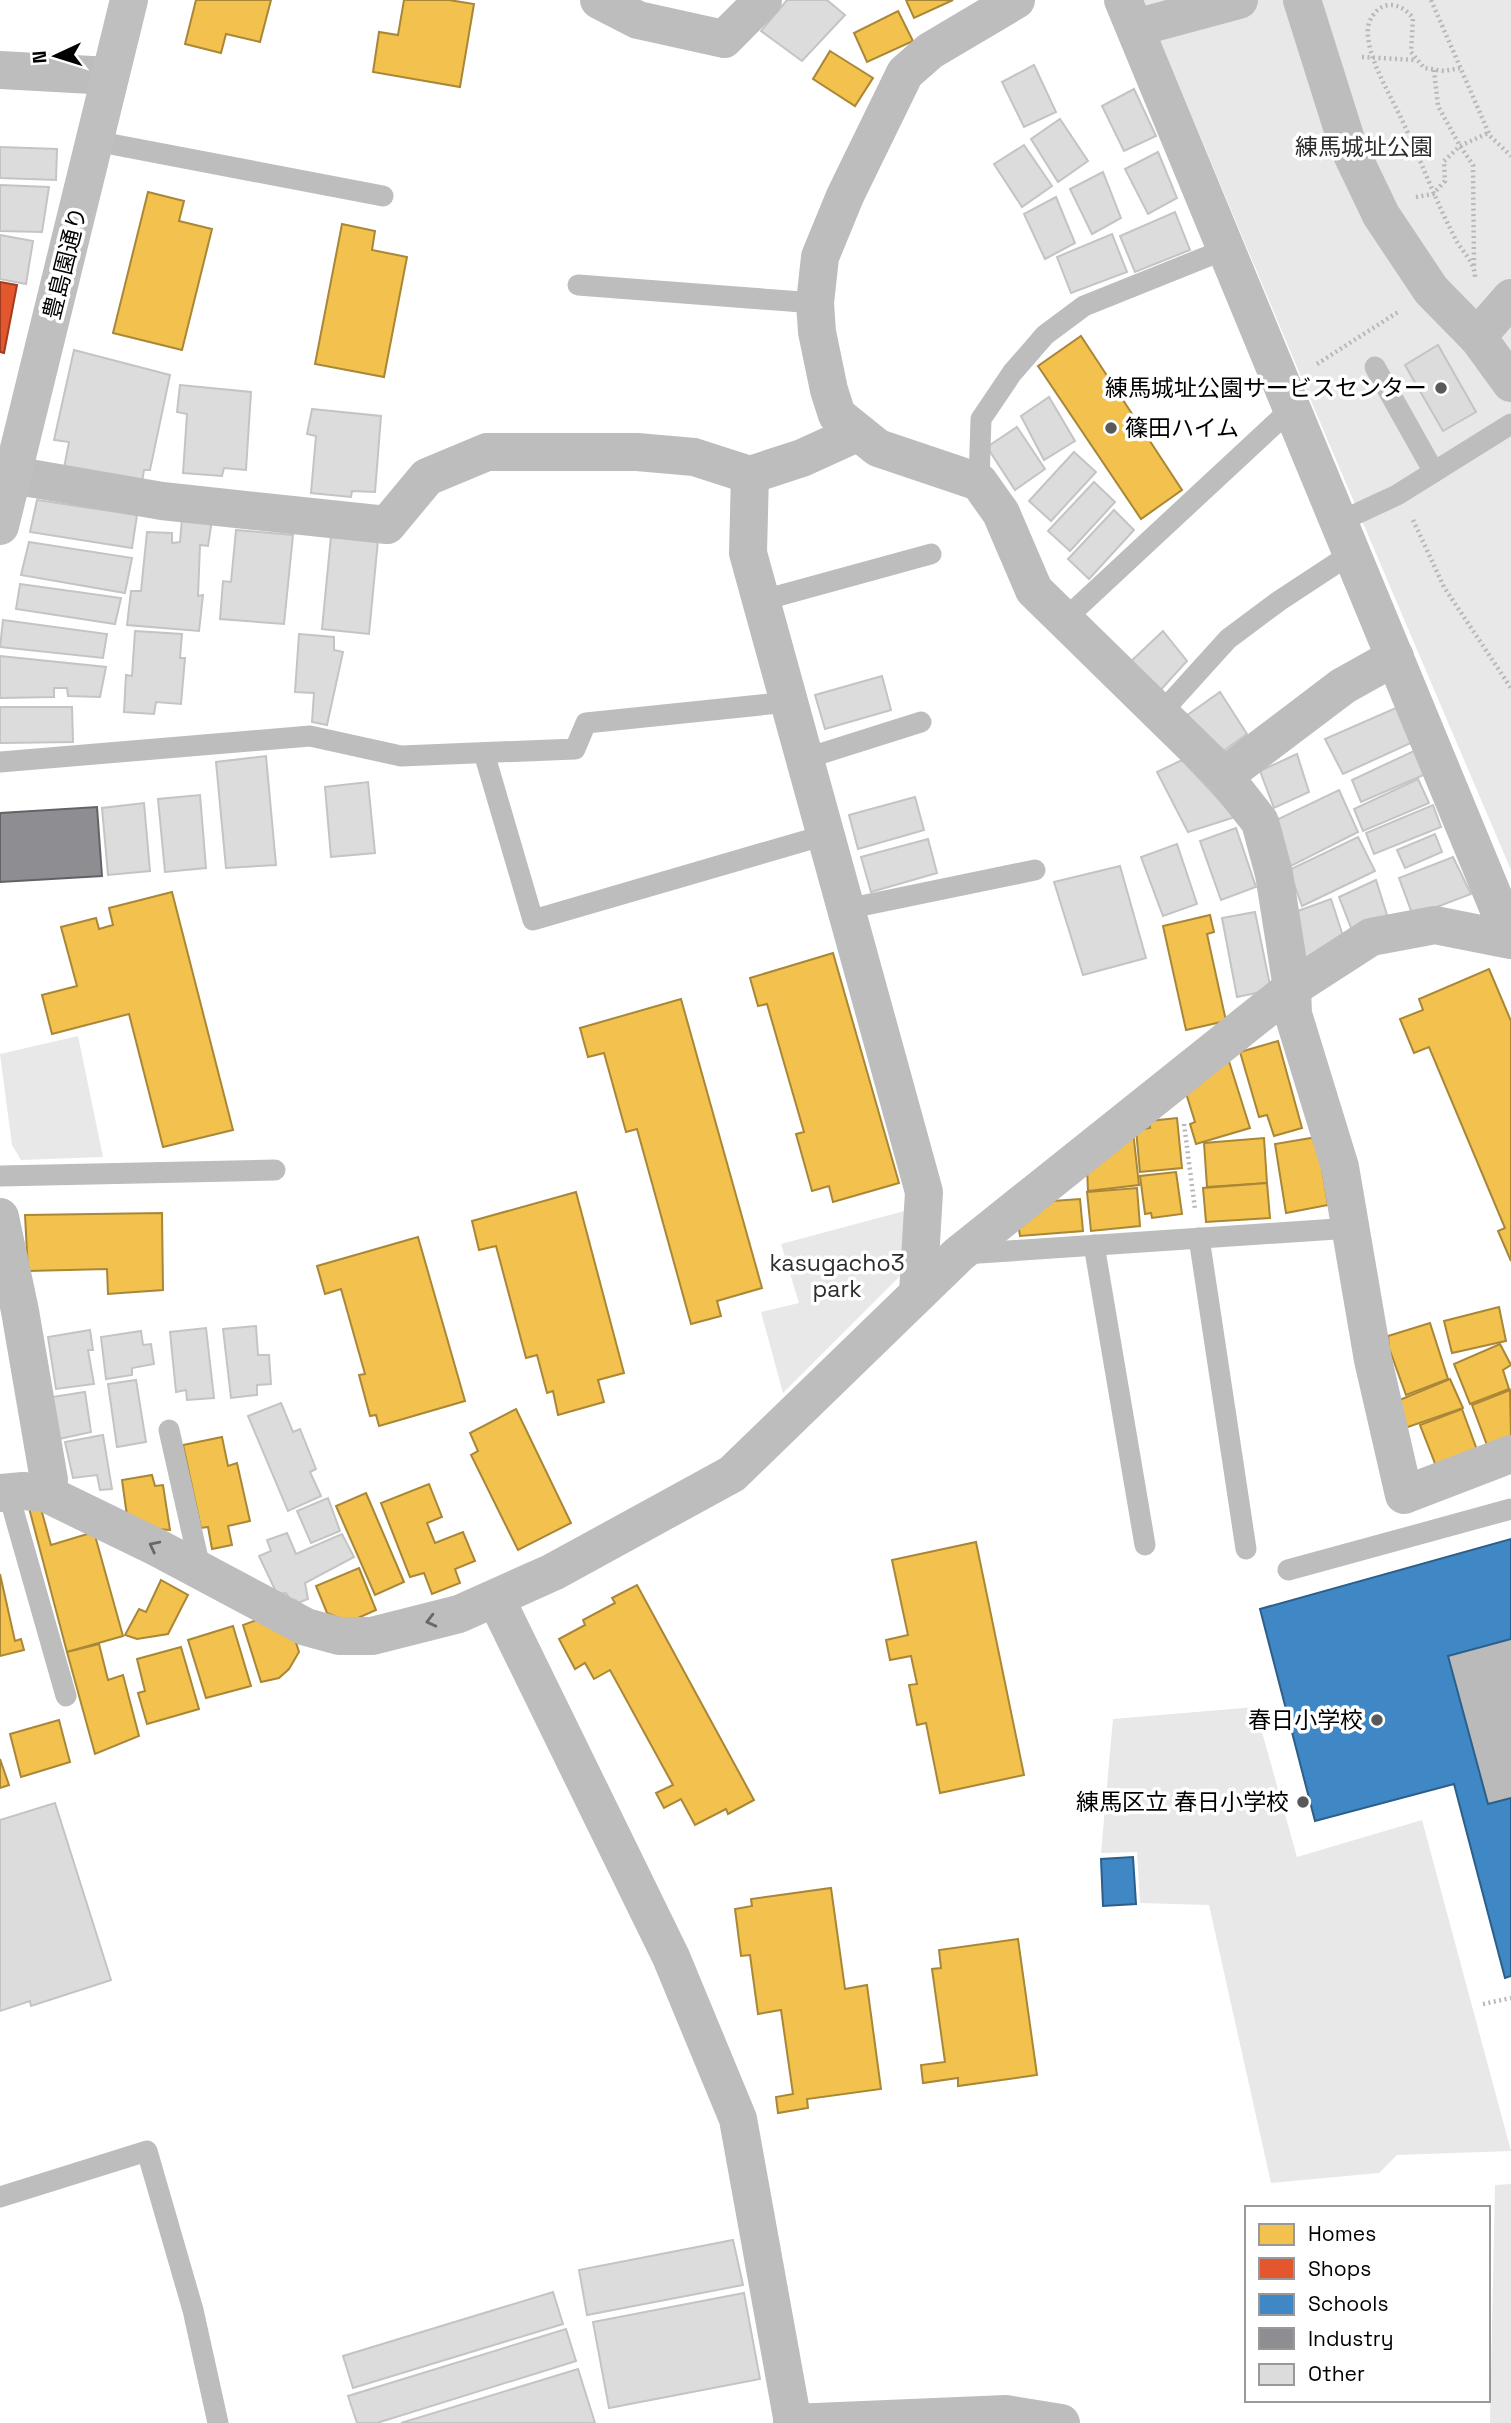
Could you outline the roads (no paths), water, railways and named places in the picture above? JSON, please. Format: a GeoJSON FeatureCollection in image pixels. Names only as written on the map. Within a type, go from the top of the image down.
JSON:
{"type":"FeatureCollection","features":[{"type":"Feature","properties":{"kind":"street","name":"豊島園通り"},"geometry":{"type":"LineString","coordinates":[[0,526],[10,462],[129,0]]}},
{"type":"Feature","properties":{"kind":"street"},"geometry":{"type":"LineString","coordinates":[[600,0],[638,20],[724,39],[763,0]]}},
{"type":"Feature","properties":{"kind":"street"},"geometry":{"type":"LineString","coordinates":[[1016,0],[930,51],[905,73],[845,196],[820,257],[815,303],[817,332],[837,415],[878,448],[979,482],[1001,513],[1034,590],[1224,776],[1260,822],[1274,874],[1293,988],[1293,1014],[1340,1167],[1373,1360],[1404,1494],[1511,1454]]}},
{"type":"Feature","properties":{"kind":"street"},"geometry":{"type":"LineString","coordinates":[[1239,0],[1129,14],[1511,940]]}},
{"type":"Feature","properties":{"kind":"street"},"geometry":{"type":"LineString","coordinates":[[1302,0],[1348,146],[1381,215],[1431,290],[1477,337],[1511,383]]}},
{"type":"Feature","properties":{"kind":"street"},"geometry":{"type":"LineString","coordinates":[[0,70],[110,76]]}},
{"type":"Feature","properties":{"kind":"street"},"geometry":{"type":"LineString","coordinates":[[1477,337],[1511,298]]}},
{"type":"Feature","properties":{"kind":"street"},"geometry":{"type":"LineString","coordinates":[[10,462],[162,502],[387,525],[427,477],[487,452],[671,454],[694,457],[750,475],[802,458],[857,433]]}},
{"type":"Feature","properties":{"kind":"street"},"geometry":{"type":"LineString","coordinates":[[750,475],[748,553],[924,1192],[918,1293]]}},
{"type":"Feature","properties":{"kind":"street"},"geometry":{"type":"LineString","coordinates":[[1224,776],[1343,685],[1395,657]]}},
{"type":"Feature","properties":{"kind":"street"},"geometry":{"type":"LineString","coordinates":[[4,1493],[45,1493],[158,1548],[306,1627],[340,1636],[372,1636],[459,1614],[553,1572],[732,1474],[959,1254],[1293,988],[1371,937],[1435,925],[1511,940]]}},
{"type":"Feature","properties":{"kind":"street"},"geometry":{"type":"LineString","coordinates":[[0,1217],[20,1311],[44,1454],[48,1480],[45,1493]]}},
{"type":"Feature","properties":{"kind":"street"},"geometry":{"type":"LineString","coordinates":[[496,1599],[671,1957],[738,2119],[793,2423],[1006,2414],[1061,2423]]}},
{"type":"Feature","properties":{"kind":"lane"},"geometry":{"type":"LineString","coordinates":[[94,141],[383,195]]}},
{"type":"Feature","properties":{"kind":"lane"},"geometry":{"type":"LineString","coordinates":[[979,482],[981,419],[1012,373],[1045,335],[1084,306],[1226,249]]}},
{"type":"Feature","properties":{"kind":"lane"},"geometry":{"type":"LineString","coordinates":[[578,285],[815,303]]}},
{"type":"Feature","properties":{"kind":"lane"},"geometry":{"type":"LineString","coordinates":[[1375,367],[1434,472]]}},
{"type":"Feature","properties":{"kind":"lane"},"geometry":{"type":"LineString","coordinates":[[1065,619],[1292,408]]}},
{"type":"Feature","properties":{"kind":"lane"},"geometry":{"type":"LineString","coordinates":[[1161,713],[1228,639],[1279,601],[1345,538],[1397,495],[1511,424]]}},
{"type":"Feature","properties":{"kind":"lane"},"geometry":{"type":"LineString","coordinates":[[760,601],[931,554]]}},
{"type":"Feature","properties":{"kind":"lane"},"geometry":{"type":"LineString","coordinates":[[0,762],[310,736],[401,756],[575,749],[586,723],[789,702]]}},
{"type":"Feature","properties":{"kind":"lane"},"geometry":{"type":"LineString","coordinates":[[804,759],[921,722]]}},
{"type":"Feature","properties":{"kind":"lane"},"geometry":{"type":"LineString","coordinates":[[484,753],[533,920],[825,835]]}},
{"type":"Feature","properties":{"kind":"lane"},"geometry":{"type":"LineString","coordinates":[[846,909],[1035,870]]}},
{"type":"Feature","properties":{"kind":"lane"},"geometry":{"type":"LineString","coordinates":[[0,1177],[275,1170]]}},
{"type":"Feature","properties":{"kind":"lane"},"geometry":{"type":"LineString","coordinates":[[959,1254],[1352,1228]]}},
{"type":"Feature","properties":{"kind":"lane"},"geometry":{"type":"LineString","coordinates":[[1199,1238],[1247,1549]]}},
{"type":"Feature","properties":{"kind":"lane"},"geometry":{"type":"LineString","coordinates":[[1094,1245],[1145,1545]]}},
{"type":"Feature","properties":{"kind":"lane"},"geometry":{"type":"LineString","coordinates":[[169,1430],[201,1572]]}},
{"type":"Feature","properties":{"kind":"lane"},"geometry":{"type":"LineString","coordinates":[[4,1493],[66,1696]]}},
{"type":"Feature","properties":{"kind":"lane"},"geometry":{"type":"LineString","coordinates":[[1288,1570],[1511,1509]]}},
{"type":"Feature","properties":{"kind":"lane"},"geometry":{"type":"LineString","coordinates":[[0,2197],[147,2151],[193,2310],[218,2423]]}},
{"type":"Feature","properties":{"kind":"place","name":"練馬城址公園サービスセンター"},"geometry":{"type":"Point","coordinates":[1441,388]}},
{"type":"Feature","properties":{"kind":"place","name":"篠田ハイム"},"geometry":{"type":"Point","coordinates":[1111,428]}},
{"type":"Feature","properties":{"kind":"place","name":"春日小学校"},"geometry":{"type":"Point","coordinates":[1377,1720]}},
{"type":"Feature","properties":{"kind":"place","name":"練馬区立 春日小学校"},"geometry":{"type":"Point","coordinates":[1303,1802]}},
{"type":"Feature","properties":{"kind":"park label","name":"練馬城址公園"},"geometry":{"type":"Point","coordinates":[1364,147]}},
{"type":"Feature","properties":{"kind":"park label","name":"kasugacho3 park"},"geometry":{"type":"Point","coordinates":[837,1276]}}]}
